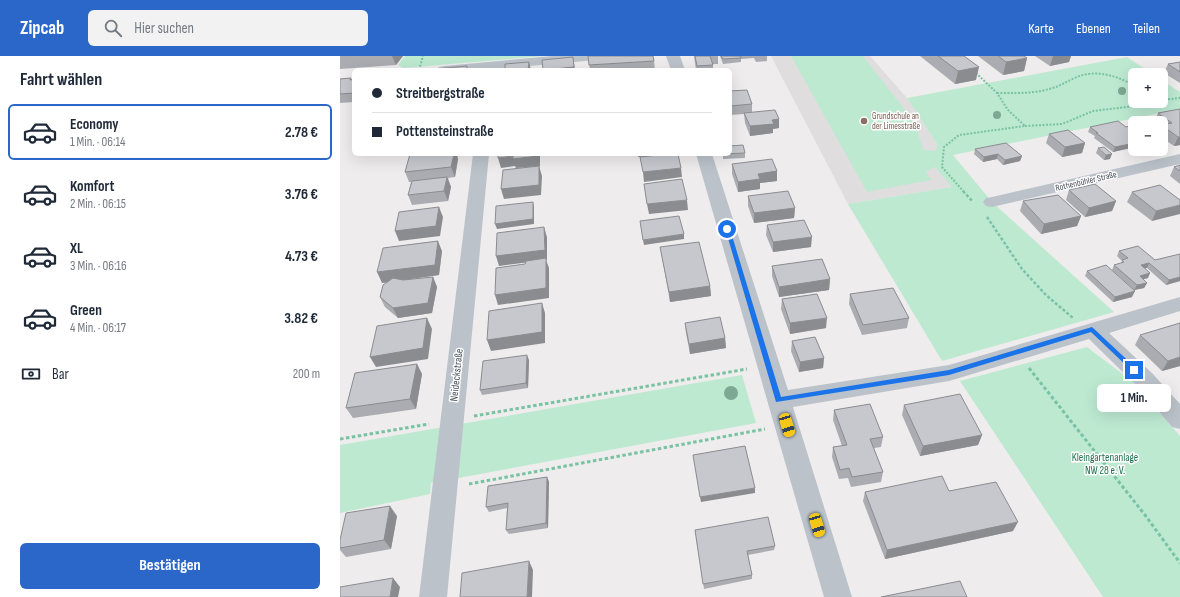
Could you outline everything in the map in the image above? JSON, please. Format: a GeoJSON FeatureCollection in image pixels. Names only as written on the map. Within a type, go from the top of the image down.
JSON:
{"type":"FeatureCollection","features":[{"type":"Feature","properties":{"kind":"street"},"geometry":{"type":"LineString","coordinates":[[491,68],[595,56]]}},
{"type":"Feature","properties":{"kind":"street"},"geometry":{"type":"LineString","coordinates":[[673,56],[677,68]]}},
{"type":"Feature","properties":{"kind":"street","name":"Neideckstraße"},"geometry":{"type":"LineString","coordinates":[[433,597],[481,156]]}},
{"type":"Feature","properties":{"kind":"street"},"geometry":{"type":"LineString","coordinates":[[705,156],[838,597]]}},
{"type":"Feature","properties":{"kind":"street","name":"Rothenbühler Straße"},"geometry":{"type":"LineString","coordinates":[[984,208],[1180,159]]}},
{"type":"Feature","properties":{"kind":"street"},"geometry":{"type":"LineString","coordinates":[[779,400],[949,373],[1083,324],[1180,304]]}},
{"type":"Feature","properties":{"kind":"street"},"geometry":{"type":"LineString","coordinates":[[1083,324],[1144,380],[1180,420]]}},
{"type":"Feature","properties":{"kind":"path"},"geometry":{"type":"LineString","coordinates":[[420,68],[423,56]]}},
{"type":"Feature","properties":{"kind":"path"},"geometry":{"type":"LineString","coordinates":[[975,73],[997,94],[1008,110],[1025,126]]}},
{"type":"Feature","properties":{"kind":"path"},"geometry":{"type":"LineString","coordinates":[[997,94],[1033,92],[1056,87],[1078,76],[1091,74],[1109,74],[1120,77],[1128,82]]}},
{"type":"Feature","properties":{"kind":"path"},"geometry":{"type":"LineString","coordinates":[[1168,99],[1180,98]]}},
{"type":"Feature","properties":{"kind":"path"},"geometry":{"type":"LineString","coordinates":[[1083,324],[1046,294],[1022,269],[984,208],[942,167],[944,147],[959,136],[1025,126],[1062,124],[1093,111],[1128,107]]}},
{"type":"Feature","properties":{"kind":"path"},"geometry":{"type":"LineString","coordinates":[[1025,363],[1136,502],[1180,564]]}},
{"type":"Feature","properties":{"kind":"path"},"geometry":{"type":"LineString","coordinates":[[340,439],[769,365]]}},
{"type":"Feature","properties":{"kind":"path"},"geometry":{"type":"LineString","coordinates":[[444,488],[787,425]]}},
{"type":"Feature","properties":{"kind":"shaded area","name":"Grundschule an der Limesstraße"},"geometry":{"type":"Polygon","coordinates":[[[771,56],[870,56],[907,98],[937,144],[935,167],[953,187],[848,204],[771,56]]]}},
{"type":"Feature","properties":{"kind":"green space"},"geometry":{"type":"Polygon","coordinates":[[[405,56],[544,56],[403,68],[398,65],[405,56]]]}},
{"type":"Feature","properties":{"kind":"green space"},"geometry":{"type":"Polygon","coordinates":[[[791,56],[863,56],[915,123],[923,150],[936,151],[937,144],[907,98],[1127,57],[1144,68],[1128,68],[1128,108],[1168,108],[1168,84],[1180,92],[1180,109],[1145,116],[1128,116],[1128,120],[953,155],[992,202],[1114,312],[942,361],[848,204],[952,187],[935,167],[926,172],[931,180],[867,192],[791,56]]]}},
{"type":"Feature","properties":{"kind":"green space","name":"Kleingartenanlage NW 28 e. V."},"geometry":{"type":"Polygon","coordinates":[[[1087,347],[1132,381],[1180,436],[1180,597],[1103,597],[960,381],[1087,347]]]}},
{"type":"Feature","properties":{"kind":"green space"},"geometry":{"type":"Polygon","coordinates":[[[742,375],[756,423],[431,483],[430,494],[340,513],[340,445],[742,375]]]}},
{"type":"Feature","properties":{"kind":"building"},"geometry":{"type":"Polygon","coordinates":[[[588,56],[653,56],[654,61],[589,65],[588,56]]]}},
{"type":"Feature","properties":{"kind":"building"},"geometry":{"type":"Polygon","coordinates":[[[695,56],[710,56],[713,65],[697,66],[695,56]]]}},
{"type":"Feature","properties":{"kind":"building"},"geometry":{"type":"Polygon","coordinates":[[[721,56],[740,56],[741,58],[723,59],[721,56]]]}},
{"type":"Feature","properties":{"kind":"building"},"geometry":{"type":"Polygon","coordinates":[[[938,56],[964,56],[979,67],[958,71],[938,56]]]}},
{"type":"Feature","properties":{"kind":"building"},"geometry":{"type":"Polygon","coordinates":[[[998,56],[1024,56],[1027,58],[1006,62],[998,56]]]}},
{"type":"Feature","properties":{"kind":"building"},"geometry":{"type":"Polygon","coordinates":[[[573,57],[574,67],[543,68],[542,60],[573,57]]]}},
{"type":"Feature","properties":{"kind":"building"},"geometry":{"type":"Polygon","coordinates":[[[529,62],[528,68],[505,68],[505,64],[529,62]]]}},
{"type":"Feature","properties":{"kind":"building"},"geometry":{"type":"Polygon","coordinates":[[[1180,62],[1180,72],[1168,64],[1180,62]]]}},
{"type":"Feature","properties":{"kind":"building"},"geometry":{"type":"Polygon","coordinates":[[[467,66],[467,68],[446,68],[467,66]]]}},
{"type":"Feature","properties":{"kind":"building"},"geometry":{"type":"Polygon","coordinates":[[[351,78],[352,93],[340,94],[340,79],[351,78]]]}},
{"type":"Feature","properties":{"kind":"building"},"geometry":{"type":"Polygon","coordinates":[[[747,90],[752,104],[732,106],[732,91],[747,90]]]}},
{"type":"Feature","properties":{"kind":"building"},"geometry":{"type":"Polygon","coordinates":[[[1180,109],[1180,137],[1168,130],[1168,124],[1172,123],[1168,120],[1168,116],[1162,116],[1158,113],[1180,109]]]}},
{"type":"Feature","properties":{"kind":"building"},"geometry":{"type":"Polygon","coordinates":[[[775,110],[779,119],[772,120],[774,124],[750,126],[744,113],[775,110]]]}},
{"type":"Feature","properties":{"kind":"building"},"geometry":{"type":"Polygon","coordinates":[[[1118,121],[1126,127],[1128,126],[1128,144],[1115,147],[1090,127],[1118,121]]]}},
{"type":"Feature","properties":{"kind":"building"},"geometry":{"type":"Polygon","coordinates":[[[1068,130],[1085,143],[1065,147],[1049,134],[1068,130]]]}},
{"type":"Feature","properties":{"kind":"building"},"geometry":{"type":"Polygon","coordinates":[[[1006,143],[1022,156],[1005,160],[998,154],[984,157],[975,149],[1006,143]]]}},
{"type":"Feature","properties":{"kind":"building"},"geometry":{"type":"Polygon","coordinates":[[[743,145],[745,153],[732,154],[732,146],[743,145]]]}},
{"type":"Feature","properties":{"kind":"building"},"geometry":{"type":"Polygon","coordinates":[[[1104,147],[1112,154],[1106,155],[1098,148],[1104,147]]]}},
{"type":"Feature","properties":{"kind":"building"},"geometry":{"type":"Polygon","coordinates":[[[409,156],[454,156],[451,167],[405,172],[409,156]]]}},
{"type":"Feature","properties":{"kind":"building"},"geometry":{"type":"Polygon","coordinates":[[[498,156],[513,156],[498,158],[498,156]]]}},
{"type":"Feature","properties":{"kind":"building"},"geometry":{"type":"Polygon","coordinates":[[[513,156],[538,156],[513,159],[513,156]]]}},
{"type":"Feature","properties":{"kind":"building"},"geometry":{"type":"Polygon","coordinates":[[[678,156],[681,168],[643,172],[640,157],[678,156]]]}},
{"type":"Feature","properties":{"kind":"building"},"geometry":{"type":"Polygon","coordinates":[[[772,159],[777,171],[758,174],[760,179],[738,182],[732,164],[772,159]]]}},
{"type":"Feature","properties":{"kind":"building"},"geometry":{"type":"Polygon","coordinates":[[[1180,165],[1180,171],[1174,167],[1180,165]]]}},
{"type":"Feature","properties":{"kind":"building"},"geometry":{"type":"Polygon","coordinates":[[[539,166],[539,185],[501,189],[503,170],[539,166]]]}},
{"type":"Feature","properties":{"kind":"building"},"geometry":{"type":"Polygon","coordinates":[[[447,177],[444,191],[408,195],[412,181],[447,177]]]}},
{"type":"Feature","properties":{"kind":"building"},"geometry":{"type":"Polygon","coordinates":[[[682,179],[687,200],[647,204],[644,184],[682,179]]]}},
{"type":"Feature","properties":{"kind":"building"},"geometry":{"type":"Polygon","coordinates":[[[1095,184],[1116,201],[1089,208],[1069,190],[1095,184]]]}},
{"type":"Feature","properties":{"kind":"building"},"geometry":{"type":"Polygon","coordinates":[[[1160,185],[1180,200],[1180,205],[1156,211],[1132,192],[1160,185]]]}},
{"type":"Feature","properties":{"kind":"building"},"geometry":{"type":"Polygon","coordinates":[[[788,191],[795,208],[754,213],[748,196],[788,191]]]}},
{"type":"Feature","properties":{"kind":"building"},"geometry":{"type":"Polygon","coordinates":[[[1058,195],[1081,216],[1044,224],[1023,201],[1058,195]]]}},
{"type":"Feature","properties":{"kind":"building"},"geometry":{"type":"Polygon","coordinates":[[[533,202],[533,219],[495,224],[496,206],[533,202]]]}},
{"type":"Feature","properties":{"kind":"building"},"geometry":{"type":"Polygon","coordinates":[[[439,207],[436,226],[395,231],[399,212],[439,207]]]}},
{"type":"Feature","properties":{"kind":"building"},"geometry":{"type":"Polygon","coordinates":[[[679,216],[684,234],[643,240],[640,221],[679,216]]]}},
{"type":"Feature","properties":{"kind":"building"},"geometry":{"type":"Polygon","coordinates":[[[804,220],[812,237],[773,242],[767,225],[804,220]]]}},
{"type":"Feature","properties":{"kind":"building"},"geometry":{"type":"Polygon","coordinates":[[[544,227],[545,250],[496,256],[497,233],[544,227]]]}},
{"type":"Feature","properties":{"kind":"building"},"geometry":{"type":"Polygon","coordinates":[[[438,241],[435,265],[377,272],[383,248],[438,241]]]}},
{"type":"Feature","properties":{"kind":"building"},"geometry":{"type":"Polygon","coordinates":[[[699,242],[710,286],[669,292],[660,247],[699,242]]]}},
{"type":"Feature","properties":{"kind":"building"},"geometry":{"type":"Polygon","coordinates":[[[1138,246],[1155,260],[1180,254],[1180,277],[1169,280],[1149,263],[1141,265],[1150,273],[1140,276],[1147,283],[1137,285],[1114,265],[1124,262],[1122,260],[1128,258],[1119,251],[1138,246]]]}},
{"type":"Feature","properties":{"kind":"building"},"geometry":{"type":"Polygon","coordinates":[[[546,258],[546,288],[495,295],[496,268],[525,264],[526,261],[546,258]]]}},
{"type":"Feature","properties":{"kind":"building"},"geometry":{"type":"Polygon","coordinates":[[[822,259],[830,279],[779,287],[772,266],[822,259]]]}},
{"type":"Feature","properties":{"kind":"building"},"geometry":{"type":"Polygon","coordinates":[[[1106,265],[1135,291],[1115,297],[1087,271],[1106,265]]]}},
{"type":"Feature","properties":{"kind":"building"},"geometry":{"type":"Polygon","coordinates":[[[433,277],[428,303],[393,308],[380,297],[383,285],[393,278],[403,280],[433,277]]]}},
{"type":"Feature","properties":{"kind":"building"},"geometry":{"type":"Polygon","coordinates":[[[893,288],[909,318],[863,325],[850,294],[893,288]]]}},
{"type":"Feature","properties":{"kind":"building"},"geometry":{"type":"Polygon","coordinates":[[[817,294],[827,318],[790,323],[782,299],[817,294]]]}},
{"type":"Feature","properties":{"kind":"building"},"geometry":{"type":"Polygon","coordinates":[[[542,303],[542,332],[487,340],[489,311],[542,303]]]}},
{"type":"Feature","properties":{"kind":"building"},"geometry":{"type":"Polygon","coordinates":[[[720,317],[725,338],[689,344],[685,323],[720,317]]]}},
{"type":"Feature","properties":{"kind":"building"},"geometry":{"type":"Polygon","coordinates":[[[427,318],[423,348],[370,357],[377,326],[427,318]]]}},
{"type":"Feature","properties":{"kind":"building"},"geometry":{"type":"Polygon","coordinates":[[[1180,323],[1180,357],[1168,361],[1140,335],[1180,323]]]}},
{"type":"Feature","properties":{"kind":"building"},"geometry":{"type":"Polygon","coordinates":[[[815,337],[824,358],[800,362],[792,341],[815,337]]]}},
{"type":"Feature","properties":{"kind":"building"},"geometry":{"type":"Polygon","coordinates":[[[527,355],[526,383],[480,390],[483,361],[527,355]]]}},
{"type":"Feature","properties":{"kind":"building"},"geometry":{"type":"Polygon","coordinates":[[[417,364],[410,399],[346,408],[355,373],[417,364]]]}},
{"type":"Feature","properties":{"kind":"building"},"geometry":{"type":"Polygon","coordinates":[[[960,394],[982,435],[923,446],[904,405],[960,394]]]}},
{"type":"Feature","properties":{"kind":"building"},"geometry":{"type":"Polygon","coordinates":[[[870,404],[883,437],[870,439],[883,472],[852,477],[849,468],[840,470],[833,447],[847,445],[834,410],[870,404]]]}},
{"type":"Feature","properties":{"kind":"building"},"geometry":{"type":"Polygon","coordinates":[[[745,446],[755,488],[700,497],[693,455],[745,446]]]}},
{"type":"Feature","properties":{"kind":"building"},"geometry":{"type":"Polygon","coordinates":[[[942,476],[949,491],[996,482],[1018,522],[887,550],[865,492],[942,476]]]}},
{"type":"Feature","properties":{"kind":"building"},"geometry":{"type":"Polygon","coordinates":[[[547,477],[546,523],[506,530],[508,503],[486,507],[488,486],[547,477]]]}},
{"type":"Feature","properties":{"kind":"building"},"geometry":{"type":"Polygon","coordinates":[[[390,506],[384,540],[340,548],[340,540],[346,513],[390,506]]]}},
{"type":"Feature","properties":{"kind":"building"},"geometry":{"type":"Polygon","coordinates":[[[768,517],[775,546],[747,551],[752,575],[703,584],[695,530],[768,517]]]}},
{"type":"Feature","properties":{"kind":"building"},"geometry":{"type":"Polygon","coordinates":[[[529,561],[527,597],[460,597],[462,573],[529,561]]]}},
{"type":"Feature","properties":{"kind":"building"},"geometry":{"type":"Polygon","coordinates":[[[393,578],[390,597],[340,597],[340,587],[393,578]]]}},
{"type":"Feature","properties":{"kind":"building"},"geometry":{"type":"Polygon","coordinates":[[[960,581],[967,597],[881,597],[960,581]]]}},
{"type":"Feature","properties":{"kind":"place","name":"Grundschule an der Limesstraße"},"geometry":{"type":"Point","coordinates":[864,121]}},
{"type":"Feature","properties":{"kind":"route"},"geometry":{"type":"LineString","coordinates":[[727,229],[779,400],[949,373],[1092,329],[1134,370]]}}]}
